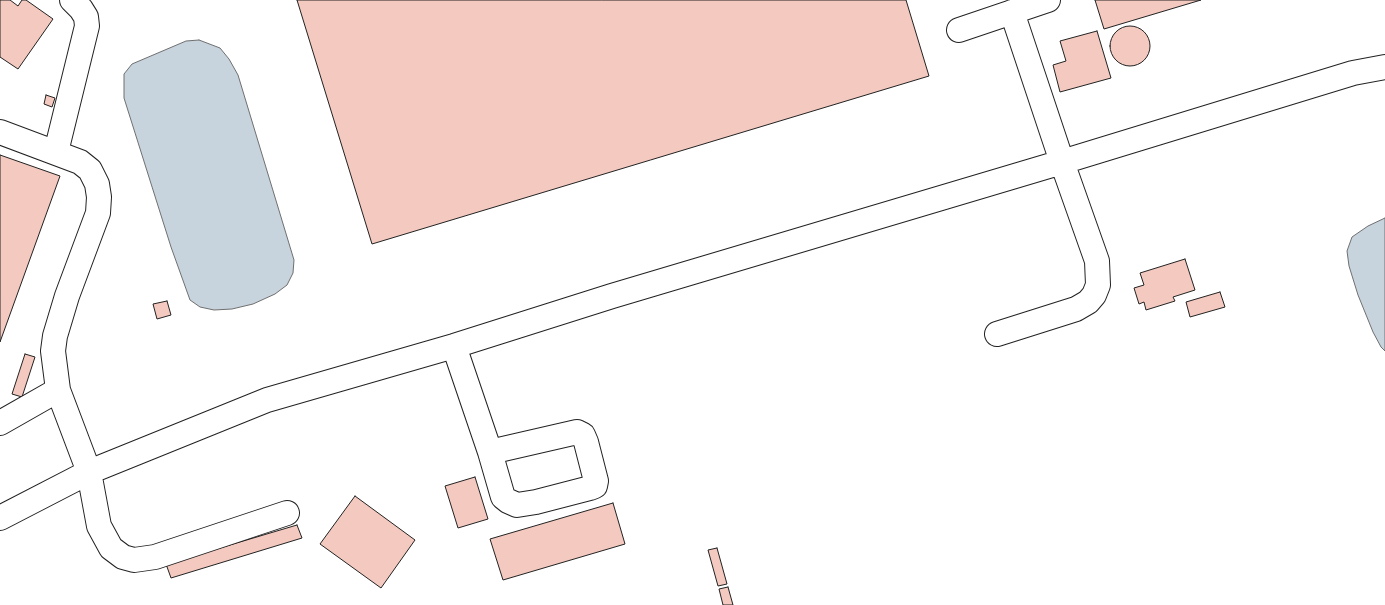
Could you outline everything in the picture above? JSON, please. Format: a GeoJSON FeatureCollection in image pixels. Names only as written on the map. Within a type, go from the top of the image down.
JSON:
{"type":"FeatureCollection","features":[{"type":"Feature","properties":{"kind":"street"},"geometry":{"type":"LineString","coordinates":[[56,152],[87,26],[86,17],[72,0]]}},
{"type":"Feature","properties":{"kind":"street"},"geometry":{"type":"LineString","coordinates":[[958,30],[1048,0]]}},
{"type":"Feature","properties":{"kind":"street"},"geometry":{"type":"LineString","coordinates":[[997,334],[1076,309],[1088,302],[1098,285],[1097,261],[1012,12]]}},
{"type":"Feature","properties":{"kind":"street"},"geometry":{"type":"LineString","coordinates":[[1352,73],[1385,58]]}},
{"type":"Feature","properties":{"kind":"street"},"geometry":{"type":"LineString","coordinates":[[0,518],[89,472],[267,400],[454,346],[622,293],[1062,162],[1352,73],[1385,67]]}},
{"type":"Feature","properties":{"kind":"street"},"geometry":{"type":"LineString","coordinates":[[0,132],[80,162],[90,170],[97,184],[99,197],[98,213],[67,296],[55,336],[54,351],[58,390],[89,472],[100,526],[111,548],[123,557],[134,560],[155,557],[286,514]]}},
{"type":"Feature","properties":{"kind":"street"},"geometry":{"type":"LineString","coordinates":[[454,346],[490,452]]}},
{"type":"Feature","properties":{"kind":"street"},"geometry":{"type":"LineString","coordinates":[[0,423],[58,390]]}},
{"type":"Feature","properties":{"kind":"shaded area"},"geometry":{"type":"Polygon","coordinates":[[[199,40],[220,48],[238,75],[294,260],[293,273],[287,285],[275,294],[253,304],[232,309],[214,310],[200,307],[190,300],[171,247],[124,98],[124,74],[132,64],[186,41],[199,40]]]}},
{"type":"Feature","properties":{"kind":"shaded area"},"geometry":{"type":"Polygon","coordinates":[[[1385,218],[1385,351],[1373,332],[1358,295],[1349,266],[1347,251],[1352,237],[1368,226],[1385,218]]]}},
{"type":"Feature","properties":{"kind":"building"},"geometry":{"type":"Polygon","coordinates":[[[0,0],[10,0],[18,6],[22,0],[26,0],[53,19],[18,69],[0,57],[0,0]]]}},
{"type":"Feature","properties":{"kind":"building"},"geometry":{"type":"Polygon","coordinates":[[[297,0],[906,0],[929,76],[372,244],[297,0]]]}},
{"type":"Feature","properties":{"kind":"building"},"geometry":{"type":"Polygon","coordinates":[[[1095,0],[1201,0],[1104,29],[1095,0]]]}},
{"type":"Feature","properties":{"kind":"building"},"geometry":{"type":"Polygon","coordinates":[[[1134,26],[1141,29],[1147,35],[1150,46],[1149,54],[1141,63],[1134,66],[1126,66],[1119,63],[1111,54],[1110,42],[1113,35],[1122,27],[1134,26]]]}},
{"type":"Feature","properties":{"kind":"building"},"geometry":{"type":"Polygon","coordinates":[[[1097,31],[1111,78],[1060,92],[1053,65],[1066,61],[1060,41],[1097,31]]]}},
{"type":"Feature","properties":{"kind":"building"},"geometry":{"type":"Polygon","coordinates":[[[46,95],[55,98],[52,107],[44,104],[46,95]]]}},
{"type":"Feature","properties":{"kind":"building"},"geometry":{"type":"Polygon","coordinates":[[[0,155],[60,176],[0,342],[0,155]]]}},
{"type":"Feature","properties":{"kind":"building"},"geometry":{"type":"Polygon","coordinates":[[[1185,259],[1195,290],[1173,297],[1175,301],[1146,310],[1144,302],[1139,304],[1134,288],[1144,285],[1140,273],[1185,259]]]}},
{"type":"Feature","properties":{"kind":"building"},"geometry":{"type":"Polygon","coordinates":[[[1220,292],[1225,307],[1190,317],[1186,302],[1220,292]]]}},
{"type":"Feature","properties":{"kind":"building"},"geometry":{"type":"Polygon","coordinates":[[[167,301],[171,315],[157,319],[153,304],[167,301]]]}},
{"type":"Feature","properties":{"kind":"building"},"geometry":{"type":"Polygon","coordinates":[[[25,354],[35,357],[22,397],[12,394],[25,354]]]}},
{"type":"Feature","properties":{"kind":"building"},"geometry":{"type":"Polygon","coordinates":[[[475,477],[488,519],[458,528],[445,486],[475,477]]]}},
{"type":"Feature","properties":{"kind":"building"},"geometry":{"type":"Polygon","coordinates":[[[355,496],[415,540],[381,588],[320,544],[355,496]]]}},
{"type":"Feature","properties":{"kind":"building"},"geometry":{"type":"Polygon","coordinates":[[[613,503],[625,544],[503,580],[490,539],[613,503]]]}},
{"type":"Feature","properties":{"kind":"building"},"geometry":{"type":"Polygon","coordinates":[[[297,525],[302,538],[171,578],[166,564],[297,525]]]}},
{"type":"Feature","properties":{"kind":"building"},"geometry":{"type":"Polygon","coordinates":[[[717,548],[727,584],[718,586],[708,550],[717,548]]]}},
{"type":"Feature","properties":{"kind":"building"},"geometry":{"type":"Polygon","coordinates":[[[728,587],[733,605],[723,605],[719,589],[728,587]]]}}]}
